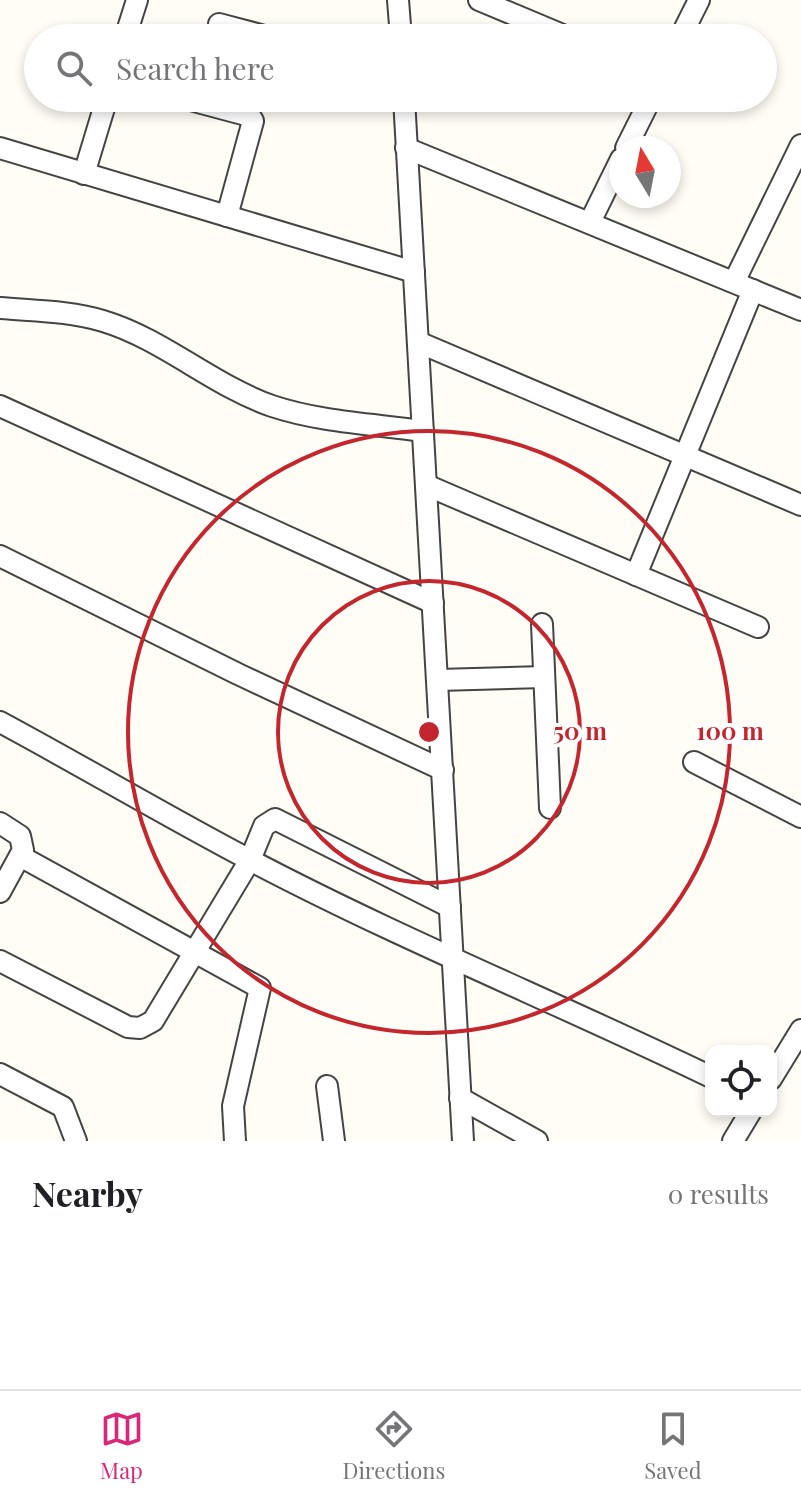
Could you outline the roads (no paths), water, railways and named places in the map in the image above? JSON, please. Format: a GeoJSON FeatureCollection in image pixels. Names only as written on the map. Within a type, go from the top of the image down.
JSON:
{"type":"FeatureCollection","features":[{"type":"Feature","properties":{"kind":"street"},"geometry":{"type":"LineString","coordinates":[[398,0],[400,24]]}},
{"type":"Feature","properties":{"kind":"street"},"geometry":{"type":"LineString","coordinates":[[479,0],[536,24]]}},
{"type":"Feature","properties":{"kind":"street"},"geometry":{"type":"LineString","coordinates":[[687,24],[699,0]]}},
{"type":"Feature","properties":{"kind":"street"},"geometry":{"type":"LineString","coordinates":[[127,24],[130,2]]}},
{"type":"Feature","properties":{"kind":"street"},"geometry":{"type":"LineString","coordinates":[[84,174],[103,112]]}},
{"type":"Feature","properties":{"kind":"street"},"geometry":{"type":"LineString","coordinates":[[227,216],[253,121],[250,116],[235,112]]}},
{"type":"Feature","properties":{"kind":"street"},"geometry":{"type":"LineString","coordinates":[[405,112],[443,770],[450,959],[463,1141]]}},
{"type":"Feature","properties":{"kind":"street"},"geometry":{"type":"LineString","coordinates":[[632,136],[644,112]]}},
{"type":"Feature","properties":{"kind":"street"},"geometry":{"type":"LineString","coordinates":[[636,575],[685,456],[743,286],[801,145]]}},
{"type":"Feature","properties":{"kind":"street"},"geometry":{"type":"LineString","coordinates":[[0,148],[414,272]]}},
{"type":"Feature","properties":{"kind":"street"},"geometry":{"type":"LineString","coordinates":[[406,148],[801,310]]}},
{"type":"Feature","properties":{"kind":"street"},"geometry":{"type":"LineString","coordinates":[[590,222],[609,183]]}},
{"type":"Feature","properties":{"kind":"street"},"geometry":{"type":"LineString","coordinates":[[0,308],[66,313],[104,322],[137,336],[236,392],[275,407],[423,431]]}},
{"type":"Feature","properties":{"kind":"street"},"geometry":{"type":"LineString","coordinates":[[418,342],[801,505]]}},
{"type":"Feature","properties":{"kind":"street"},"geometry":{"type":"LineString","coordinates":[[0,406],[433,603]]}},
{"type":"Feature","properties":{"kind":"street"},"geometry":{"type":"LineString","coordinates":[[426,485],[758,627]]}},
{"type":"Feature","properties":{"kind":"street"},"geometry":{"type":"LineString","coordinates":[[0,556],[238,674],[443,770]]}},
{"type":"Feature","properties":{"kind":"street"},"geometry":{"type":"LineString","coordinates":[[542,624],[550,808]]}},
{"type":"Feature","properties":{"kind":"street"},"geometry":{"type":"LineString","coordinates":[[438,680],[544,677]]}},
{"type":"Feature","properties":{"kind":"street"},"geometry":{"type":"LineString","coordinates":[[0,722],[250,860],[450,959],[610,1028],[705,1074]]}},
{"type":"Feature","properties":{"kind":"street"},"geometry":{"type":"LineString","coordinates":[[694,762],[801,817]]}},
{"type":"Feature","properties":{"kind":"street"},"geometry":{"type":"LineString","coordinates":[[0,961],[128,1027],[140,1028],[153,1021],[250,860],[264,826],[275,819],[450,907]]}},
{"type":"Feature","properties":{"kind":"street"},"geometry":{"type":"LineString","coordinates":[[0,823],[20,836],[20,856],[0,892]]}},
{"type":"Feature","properties":{"kind":"street"},"geometry":{"type":"LineString","coordinates":[[20,856],[260,988],[233,1106],[235,1141]]}},
{"type":"Feature","properties":{"kind":"street"},"geometry":{"type":"LineString","coordinates":[[777,1069],[801,1030]]}},
{"type":"Feature","properties":{"kind":"street"},"geometry":{"type":"LineString","coordinates":[[0,1074],[63,1107],[76,1141]]}},
{"type":"Feature","properties":{"kind":"street"},"geometry":{"type":"LineString","coordinates":[[327,1086],[334,1141]]}},
{"type":"Feature","properties":{"kind":"street"},"geometry":{"type":"LineString","coordinates":[[460,1098],[537,1141]]}},
{"type":"Feature","properties":{"kind":"street"},"geometry":{"type":"LineString","coordinates":[[733,1141],[747,1117]]}}]}
